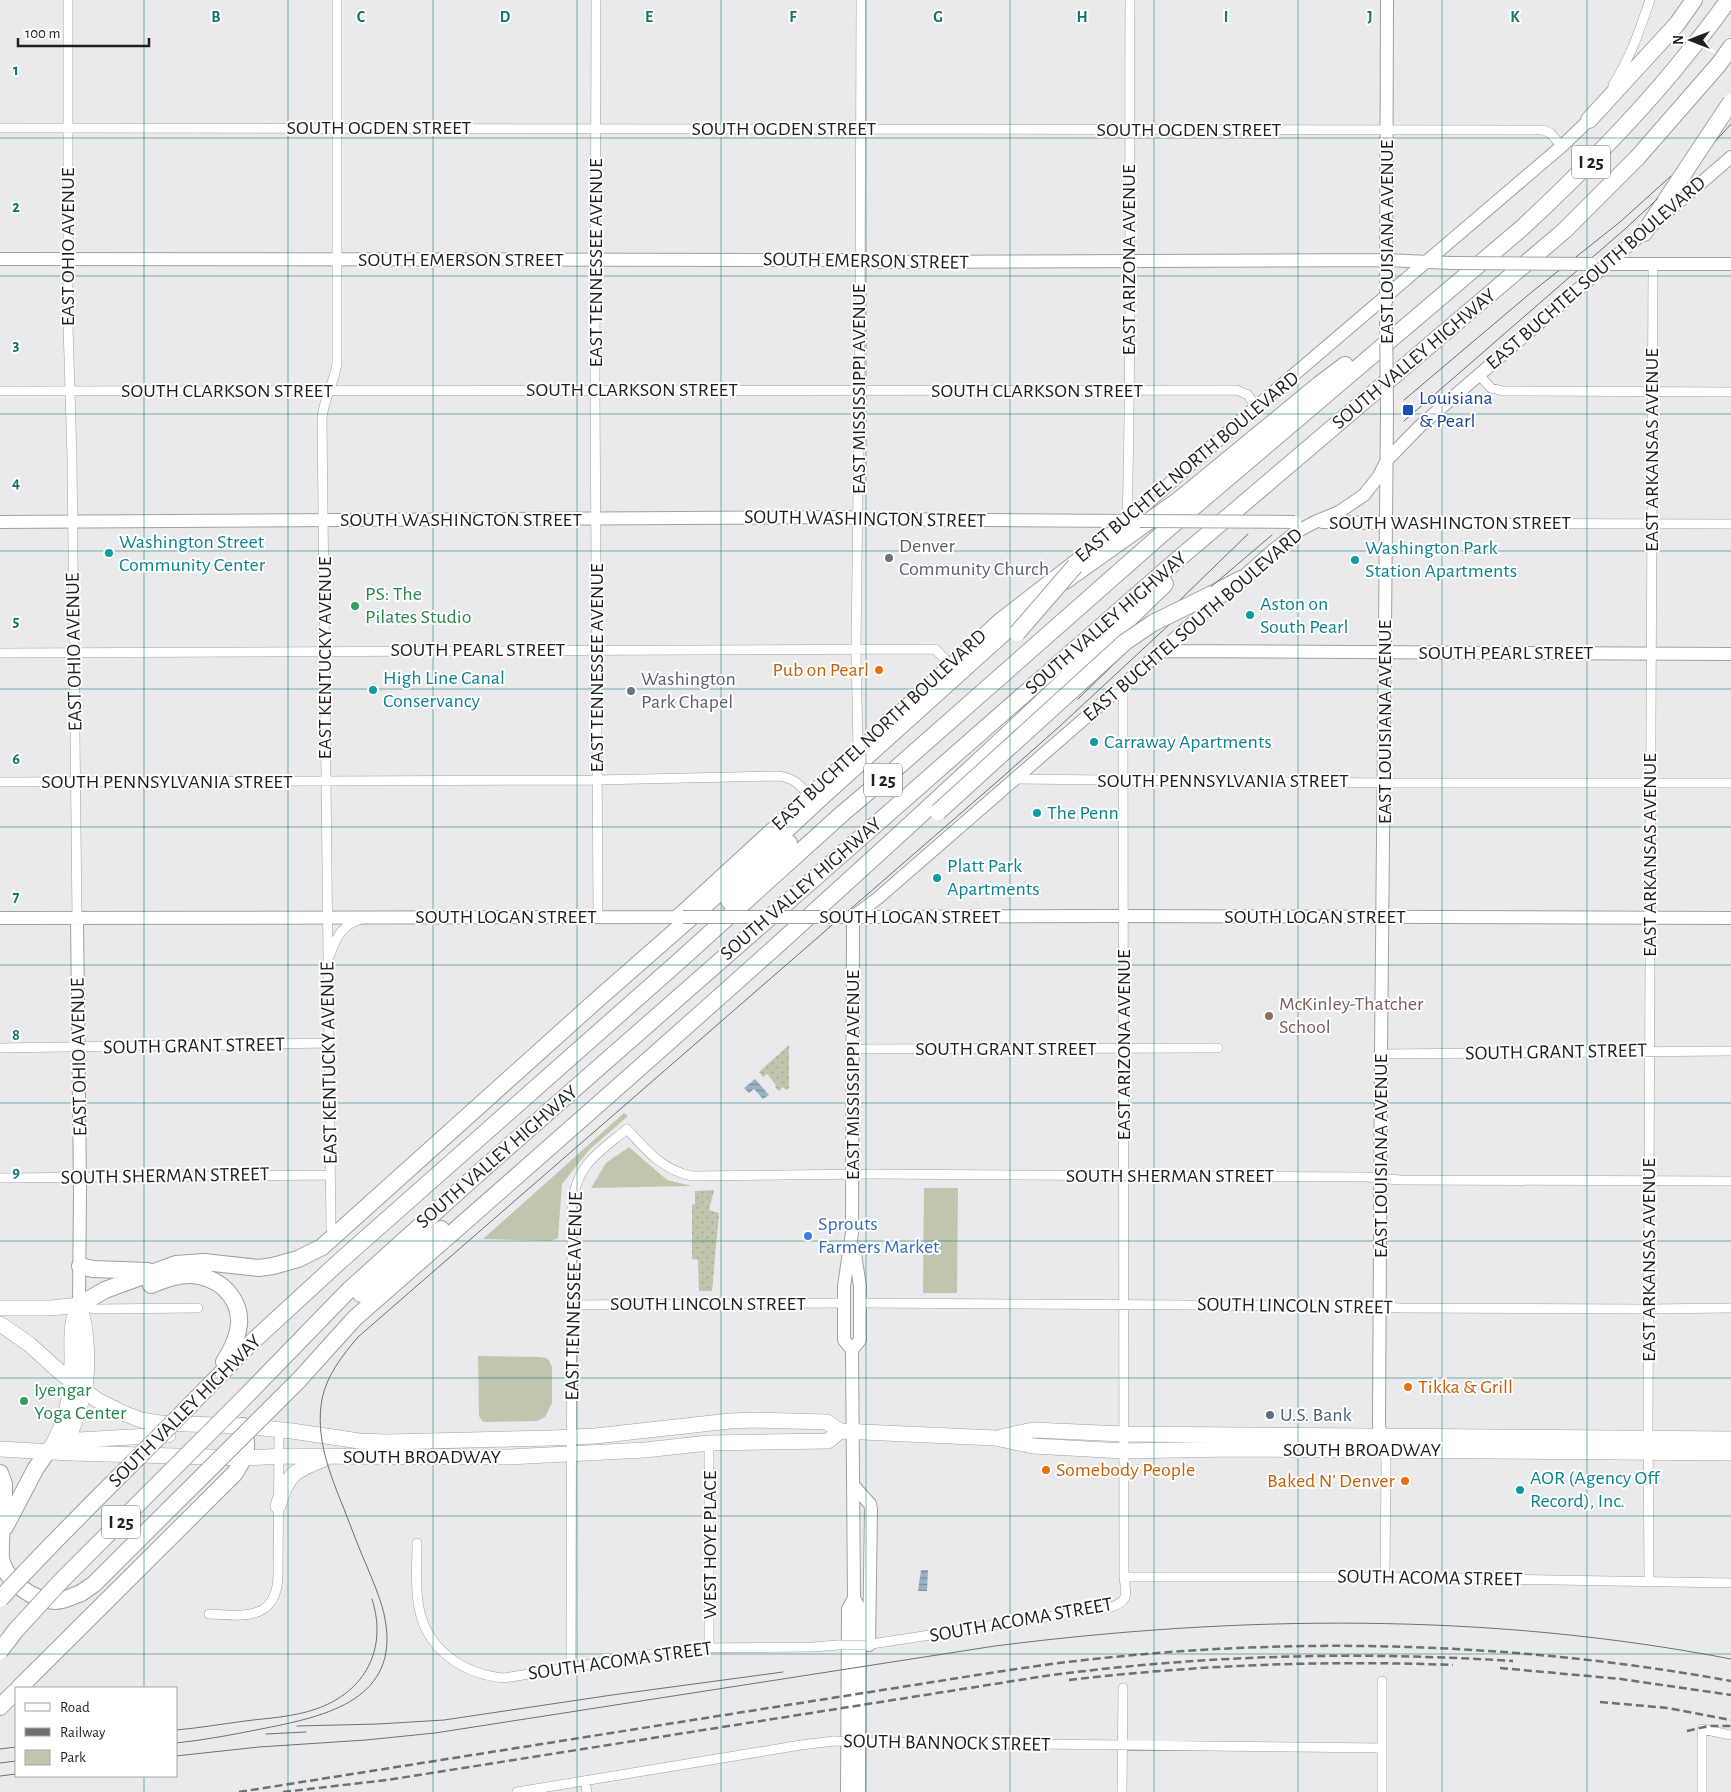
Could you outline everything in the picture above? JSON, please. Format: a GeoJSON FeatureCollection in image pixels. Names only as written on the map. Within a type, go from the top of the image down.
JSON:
{"type":"FeatureCollection","features":[{"type":"Feature","properties":{"kind":"highway"},"geometry":{"type":"LineString","coordinates":[[1589,120],[1677,24],[1694,0]]}},
{"type":"Feature","properties":{"kind":"highway","name":"SOUTH VALLEY HIGHWAY"},"geometry":{"type":"LineString","coordinates":[[0,1599],[48,1547],[154,1443],[252,1342],[339,1262],[1040,640],[1523,227],[1577,177],[1671,75],[1728,0]]}},
{"type":"Feature","properties":{"kind":"highway","name":"SOUTH VALLEY HIGHWAY"},"geometry":{"type":"LineString","coordinates":[[0,1651],[22,1623],[61,1581],[265,1378],[348,1291],[482,1170],[1162,574],[1566,230],[1637,158],[1719,64],[1731,47]]}},
{"type":"Feature","properties":{"kind":"highway"},"geometry":{"type":"LineString","coordinates":[[1644,233],[1731,102]]}},
{"type":"Feature","properties":{"kind":"highway"},"geometry":{"type":"LineString","coordinates":[[79,1305],[105,1290],[176,1264],[204,1262],[246,1267],[273,1266],[303,1257],[322,1247],[720,892],[1024,614],[1064,582],[1180,499],[1320,384],[1433,304]]}},
{"type":"Feature","properties":{"kind":"highway"},"geometry":{"type":"LineString","coordinates":[[0,1473],[4,1484],[4,1493],[0,1554],[4,1569],[12,1579],[24,1590],[38,1598],[57,1601],[81,1593],[94,1584],[298,1381],[355,1318],[783,940],[1002,742],[1273,479]]}},
{"type":"Feature","properties":{"kind":"highway"},"geometry":{"type":"LineString","coordinates":[[678,963],[689,937],[752,880],[832,802],[1017,633],[1089,551]]}},
{"type":"Feature","properties":{"kind":"highway"},"geometry":{"type":"LineString","coordinates":[[783,940],[938,812],[1110,653],[1153,622],[1241,578]]}},
{"type":"Feature","properties":{"kind":"highway"},"geometry":{"type":"LineString","coordinates":[[265,1378],[401,1260],[562,1136]]}},
{"type":"Feature","properties":{"kind":"highway"},"geometry":{"type":"LineString","coordinates":[[80,1266],[93,1269],[158,1271]]}},
{"type":"Feature","properties":{"kind":"highway"},"geometry":{"type":"LineString","coordinates":[[79,1305],[93,1304],[169,1278],[191,1274],[207,1278],[222,1286],[236,1302],[239,1321],[235,1342],[230,1353],[199,1396]]}},
{"type":"Feature","properties":{"kind":"highway"},"geometry":{"type":"LineString","coordinates":[[21,1687],[235,1473],[245,1458],[247,1449],[247,1440],[243,1426]]}},
{"type":"Feature","properties":{"kind":"highway"},"geometry":{"type":"LineString","coordinates":[[2,1534],[28,1483],[52,1447]]}},
{"type":"Feature","properties":{"kind":"highway"},"geometry":{"type":"LineString","coordinates":[[0,1708],[15,1693]]}},
{"type":"Feature","properties":{"kind":"main road"},"geometry":{"type":"LineString","coordinates":[[0,1308],[51,1308],[79,1305]]}},
{"type":"Feature","properties":{"kind":"main road","name":"EAST OHIO AVENUE"},"geometry":{"type":"LineString","coordinates":[[52,1447],[66,1413],[71,1380],[72,1324],[79,1305]]}},
{"type":"Feature","properties":{"kind":"main road","name":"EAST OHIO AVENUE"},"geometry":{"type":"LineString","coordinates":[[52,1447],[69,1434],[72,1429],[84,1390],[86,1370],[85,1324],[79,1305]]}},
{"type":"Feature","properties":{"kind":"main road","name":"SOUTH BROADWAY"},"geometry":{"type":"LineString","coordinates":[[0,1324],[29,1344],[71,1380],[108,1407],[141,1420],[167,1424],[243,1426],[337,1438],[387,1442],[595,1436],[730,1421],[757,1420],[827,1422],[846,1431],[995,1438],[1033,1446],[1124,1450],[1229,1449],[1382,1443]]}},
{"type":"Feature","properties":{"kind":"main road"},"geometry":{"type":"LineString","coordinates":[[52,1447],[78,1440],[181,1434],[205,1425]]}},
{"type":"Feature","properties":{"kind":"main road","name":"SOUTH BROADWAY"},"geometry":{"type":"LineString","coordinates":[[995,1438],[1033,1430],[1382,1443],[1648,1446],[1731,1453]]}},
{"type":"Feature","properties":{"kind":"main road","name":"SOUTH BROADWAY"},"geometry":{"type":"LineString","coordinates":[[0,1449],[52,1447],[245,1458],[279,1456],[499,1457],[646,1450],[709,1444],[828,1441],[846,1431]]}},
{"type":"Feature","properties":{"kind":"main road","name":"SOUTH BROADWAY"},"geometry":{"type":"LineString","coordinates":[[1648,1446],[1731,1439]]}},
{"type":"Feature","properties":{"kind":"main road"},"geometry":{"type":"LineString","coordinates":[[278,1506],[286,1483],[294,1475],[300,1470],[330,1456]]}},
{"type":"Feature","properties":{"kind":"street","name":"EAST OHIO AVENUE"},"geometry":{"type":"LineString","coordinates":[[68,0],[68,259],[79,1048],[79,1305]]}},
{"type":"Feature","properties":{"kind":"street","name":"EAST KENTUCKY AVENUE"},"geometry":{"type":"LineString","coordinates":[[331,1229],[327,962],[325,520],[322,419],[323,408],[337,363],[337,0]]}},
{"type":"Feature","properties":{"kind":"street","name":"EAST TENNESSEE AVENUE"},"geometry":{"type":"LineString","coordinates":[[596,0],[597,259],[595,390],[598,916]]}},
{"type":"Feature","properties":{"kind":"street","name":"EAST MISSISSIPPI AVENUE"},"geometry":{"type":"LineString","coordinates":[[858,749],[856,649],[860,262],[860,0]]}},
{"type":"Feature","properties":{"kind":"street","name":"EAST ARIZONA AVENUE"},"geometry":{"type":"LineString","coordinates":[[1130,0],[1129,391],[1133,521]]}},
{"type":"Feature","properties":{"kind":"street","name":"EAST LOUISIANA AVENUE"},"geometry":{"type":"LineString","coordinates":[[1382,1443],[1379,1425],[1380,1054],[1387,460],[1387,0]]}},
{"type":"Feature","properties":{"kind":"street"},"geometry":{"type":"LineString","coordinates":[[1589,120],[1625,64],[1650,0]]}},
{"type":"Feature","properties":{"kind":"street","name":"EAST BUCHTEL NORTH BOULEVARD"},"geometry":{"type":"LineString","coordinates":[[679,917],[808,794],[1000,619],[1089,551],[1133,521],[1256,408],[1428,262],[1562,146],[1589,120]]}},
{"type":"Feature","properties":{"kind":"street","name":"SOUTH OGDEN STREET"},"geometry":{"type":"LineString","coordinates":[[0,128],[1543,130],[1550,133],[1562,146]]}},
{"type":"Feature","properties":{"kind":"street","name":"EAST BUCHTEL SOUTH BOULEVARD"},"geometry":{"type":"LineString","coordinates":[[850,917],[878,898],[1016,779],[1290,536],[1314,522],[1339,512],[1364,495],[1380,476],[1387,460],[1421,425],[1731,157]]}},
{"type":"Feature","properties":{"kind":"street","name":"SOUTH EMERSON STREET"},"geometry":{"type":"LineString","coordinates":[[0,259],[597,259],[840,260],[860,262],[1386,260],[1451,264],[1731,264]]}},
{"type":"Feature","properties":{"kind":"street","name":"EAST ARKANSAS AVENUE"},"geometry":{"type":"LineString","coordinates":[[1649,1582],[1648,1309],[1653,264]]}},
{"type":"Feature","properties":{"kind":"street"},"geometry":{"type":"LineString","coordinates":[[1479,375],[1491,388],[1503,391],[1731,392]]}},
{"type":"Feature","properties":{"kind":"street","name":"SOUTH CLARKSON STREET"},"geometry":{"type":"LineString","coordinates":[[0,391],[1237,390],[1248,395],[1256,408]]}},
{"type":"Feature","properties":{"kind":"street","name":"SOUTH WASHINGTON STREET"},"geometry":{"type":"LineString","coordinates":[[0,522],[836,517],[1133,521],[1731,524]]}},
{"type":"Feature","properties":{"kind":"street","name":"SOUTH PEARL STREET"},"geometry":{"type":"LineString","coordinates":[[0,653],[936,649],[950,664]]}},
{"type":"Feature","properties":{"kind":"street","name":"SOUTH PEARL STREET"},"geometry":{"type":"LineString","coordinates":[[1161,651],[1731,654]]}},
{"type":"Feature","properties":{"kind":"street","name":"EAST ARIZONA AVENUE"},"geometry":{"type":"LineString","coordinates":[[1123,685],[1124,1577]]}},
{"type":"Feature","properties":{"kind":"street","name":"SOUTH PENNSYLVANIA STREET"},"geometry":{"type":"LineString","coordinates":[[0,782],[597,780],[784,777],[795,780],[808,794]]}},
{"type":"Feature","properties":{"kind":"street","name":"SOUTH PENNSYLVANIA STREET"},"geometry":{"type":"LineString","coordinates":[[1016,779],[1384,783],[1731,783]]}},
{"type":"Feature","properties":{"kind":"street","name":"SOUTH LOGAN STREET"},"geometry":{"type":"LineString","coordinates":[[0,918],[598,916],[1731,918]]}},
{"type":"Feature","properties":{"kind":"street","name":"EAST MISSISSIPPI AVENUE"},"geometry":{"type":"LineString","coordinates":[[850,917],[853,1174],[852,1233],[844,1286],[844,1340],[856,1345]]}},
{"type":"Feature","properties":{"kind":"street"},"geometry":{"type":"LineString","coordinates":[[327,962],[342,929],[352,922],[366,918]]}},
{"type":"Feature","properties":{"kind":"street","name":"SOUTH GRANT STREET"},"geometry":{"type":"LineString","coordinates":[[0,1048],[329,1043]]}},
{"type":"Feature","properties":{"kind":"street","name":"SOUTH GRANT STREET"},"geometry":{"type":"LineString","coordinates":[[853,1049],[1218,1048]]}},
{"type":"Feature","properties":{"kind":"street","name":"SOUTH GRANT STREET"},"geometry":{"type":"LineString","coordinates":[[1380,1054],[1731,1051]]}},
{"type":"Feature","properties":{"kind":"street","name":"EAST TENNESSEE AVENUE"},"geometry":{"type":"LineString","coordinates":[[571,1667],[572,1207],[576,1182],[580,1173],[593,1158],[627,1129]]}},
{"type":"Feature","properties":{"kind":"street","name":"SOUTH SHERMAN STREET"},"geometry":{"type":"LineString","coordinates":[[627,1129],[648,1153],[660,1163],[684,1174],[700,1176],[853,1174],[1366,1176],[1381,1178],[1731,1181]]}},
{"type":"Feature","properties":{"kind":"street","name":"SOUTH SHERMAN STREET"},"geometry":{"type":"LineString","coordinates":[[0,1178],[330,1175]]}},
{"type":"Feature","properties":{"kind":"street","name":"EAST MISSISSIPPI AVENUE"},"geometry":{"type":"LineString","coordinates":[[852,1233],[860,1286],[856,1345],[846,1431],[853,1485],[854,1598]]}},
{"type":"Feature","properties":{"kind":"street","name":"SOUTH LINCOLN STREET"},"geometry":{"type":"LineString","coordinates":[[571,1305],[844,1303]]}},
{"type":"Feature","properties":{"kind":"street","name":"SOUTH LINCOLN STREET"},"geometry":{"type":"LineString","coordinates":[[860,1303],[1731,1308]]}},
{"type":"Feature","properties":{"kind":"street"},"geometry":{"type":"LineString","coordinates":[[79,1305],[94,1309],[198,1308]]}},
{"type":"Feature","properties":{"kind":"street"},"geometry":{"type":"LineString","coordinates":[[210,1614],[251,1615],[267,1607],[278,1583],[279,1430]]}},
{"type":"Feature","properties":{"kind":"street"},"geometry":{"type":"LineString","coordinates":[[1382,1443],[1386,1461],[1386,1577]]}},
{"type":"Feature","properties":{"kind":"street","name":"WEST HOYE PLACE"},"geometry":{"type":"LineString","coordinates":[[709,1444],[709,1647]]}},
{"type":"Feature","properties":{"kind":"street"},"geometry":{"type":"LineString","coordinates":[[853,1485],[870,1504],[871,1509],[867,1645]]}},
{"type":"Feature","properties":{"kind":"street","name":"SOUTH ACOMA STREET"},"geometry":{"type":"LineString","coordinates":[[417,1543],[417,1588],[421,1616],[433,1640],[452,1660],[477,1673],[504,1678],[691,1648],[867,1645],[1111,1607],[1125,1600],[1124,1577],[1386,1577],[1731,1583]]}},
{"type":"Feature","properties":{"kind":"street"},"geometry":{"type":"LineString","coordinates":[[847,1790],[848,1609],[854,1598]]}},
{"type":"Feature","properties":{"kind":"street"},"geometry":{"type":"LineString","coordinates":[[854,1598],[860,1609],[859,1792]]}},
{"type":"Feature","properties":{"kind":"street"},"geometry":{"type":"LineString","coordinates":[[1382,1681],[1382,1792]]}},
{"type":"Feature","properties":{"kind":"street"},"geometry":{"type":"LineString","coordinates":[[1122,1792],[1123,1688]]}},
{"type":"Feature","properties":{"kind":"street"},"geometry":{"type":"LineString","coordinates":[[1702,1792],[1702,1729],[1731,1735]]}},
{"type":"Feature","properties":{"kind":"street","name":"SOUTH BANNOCK STREET"},"geometry":{"type":"LineString","coordinates":[[516,1792],[834,1741],[1382,1748]]}},
{"type":"Feature","properties":{"kind":"street"},"geometry":{"type":"LineString","coordinates":[[585,1781],[587,1792]]}},
{"type":"Feature","properties":{"kind":"green space"},"geometry":{"type":"Polygon","coordinates":[[[789,1045],[789,1088],[786,1090],[783,1087],[779,1091],[767,1074],[763,1077],[759,1072],[789,1045]]]}},
{"type":"Feature","properties":{"kind":"green space"},"geometry":{"type":"Polygon","coordinates":[[[624,1113],[628,1116],[589,1150],[562,1184],[558,1238],[551,1241],[483,1239],[624,1113]]]}},
{"type":"Feature","properties":{"kind":"green space"},"geometry":{"type":"Polygon","coordinates":[[[629,1147],[667,1180],[692,1186],[591,1188],[606,1163],[629,1147]]]}},
{"type":"Feature","properties":{"kind":"green space"},"geometry":{"type":"Polygon","coordinates":[[[924,1188],[958,1188],[957,1293],[923,1293],[924,1188]]]}},
{"type":"Feature","properties":{"kind":"green space"},"geometry":{"type":"Polygon","coordinates":[[[714,1190],[709,1210],[719,1213],[712,1291],[699,1291],[698,1260],[692,1259],[692,1205],[695,1204],[695,1191],[714,1190]]]}},
{"type":"Feature","properties":{"kind":"green space"},"geometry":{"type":"Polygon","coordinates":[[[478,1356],[540,1357],[549,1360],[552,1367],[552,1403],[545,1417],[537,1421],[482,1421],[479,1416],[478,1356]]]}},
{"type":"Feature","properties":{"kind":"water"},"geometry":{"type":"Polygon","coordinates":[[[755,1079],[769,1095],[763,1099],[754,1089],[749,1093],[744,1088],[755,1079]]]}},
{"type":"Feature","properties":{"kind":"water"},"geometry":{"type":"Polygon","coordinates":[[[921,1570],[928,1570],[927,1591],[918,1591],[921,1570]]]}},
{"type":"Feature","properties":{"kind":"tram line"},"geometry":{"type":"LineString","coordinates":[[1718,128],[1731,113]]}},
{"type":"Feature","properties":{"kind":"tram line"},"geometry":{"type":"LineString","coordinates":[[1404,421],[1625,229],[1694,165],[1731,124]]}},
{"type":"Feature","properties":{"kind":"tram line"},"geometry":{"type":"LineString","coordinates":[[1404,400],[1533,291],[1620,222],[1671,176]]}},
{"type":"Feature","properties":{"kind":"tram line"},"geometry":{"type":"LineString","coordinates":[[1078,699],[1248,534]]}},
{"type":"Feature","properties":{"kind":"tram line"},"geometry":{"type":"LineString","coordinates":[[178,1743],[221,1737],[289,1723],[334,1709],[354,1699],[370,1685],[381,1668],[387,1646],[384,1613],[329,1469],[322,1442],[321,1428],[320,1413],[327,1382],[341,1359],[358,1337],[999,780],[1199,597],[1272,535]]}},
{"type":"Feature","properties":{"kind":"tram line"},"geometry":{"type":"LineString","coordinates":[[178,1730],[290,1716],[316,1709],[348,1692],[368,1666],[374,1651],[377,1635],[372,1599]]}},
{"type":"Feature","properties":{"kind":"tram line"},"geometry":{"type":"LineString","coordinates":[[178,1756],[259,1747],[366,1740],[435,1733],[995,1646],[1179,1628],[1363,1623],[1456,1626],[1548,1633],[1640,1644],[1731,1659]]}},
{"type":"Feature","properties":{"kind":"tram line"},"geometry":{"type":"LineString","coordinates":[[297,1726],[444,1720],[783,1672]]}},
{"type":"Feature","properties":{"kind":"tram line"},"geometry":{"type":"LineString","coordinates":[[266,1734],[306,1732]]}},
{"type":"Feature","properties":{"kind":"tram line"},"geometry":{"type":"LineString","coordinates":[[0,1749],[15,1747]]}},
{"type":"Feature","properties":{"kind":"tram line"},"geometry":{"type":"LineString","coordinates":[[0,1763],[15,1761]]}},
{"type":"Feature","properties":{"kind":"tram line"},"geometry":{"type":"LineString","coordinates":[[0,1776],[15,1774]]}},
{"type":"Feature","properties":{"kind":"railway"},"geometry":{"type":"LineString","coordinates":[[239,1792],[1006,1671],[1079,1661],[1173,1652],[1253,1647],[1333,1646],[1493,1651],[1573,1658],[1731,1681]]}},
{"type":"Feature","properties":{"kind":"railway"},"geometry":{"type":"LineString","coordinates":[[283,1792],[387,1780],[1045,1676],[1103,1669],[1220,1659],[1279,1657],[1396,1656],[1513,1661]]}},
{"type":"Feature","properties":{"kind":"railway"},"geometry":{"type":"LineString","coordinates":[[1069,1680],[1213,1667],[1261,1665],[1357,1663],[1453,1665]]}},
{"type":"Feature","properties":{"kind":"railway"},"geometry":{"type":"LineString","coordinates":[[1500,1668],[1621,1679],[1731,1695]]}},
{"type":"Feature","properties":{"kind":"railway"},"geometry":{"type":"LineString","coordinates":[[1600,1702],[1668,1708],[1731,1720]]}},
{"type":"Feature","properties":{"kind":"railway"},"geometry":{"type":"LineString","coordinates":[[1687,1731],[1709,1726],[1731,1726]]}},
{"type":"Feature","properties":{"kind":"place","name":"Louisiana & Pearl"},"geometry":{"type":"Point","coordinates":[1408,410]}},
{"type":"Feature","properties":{"kind":"place","name":"Washington Street Community Center"},"geometry":{"type":"Point","coordinates":[109,553]}},
{"type":"Feature","properties":{"kind":"place","name":"Denver Community Church"},"geometry":{"type":"Point","coordinates":[889,558]}},
{"type":"Feature","properties":{"kind":"place","name":"Washington Park Station Apartments"},"geometry":{"type":"Point","coordinates":[1355,560]}},
{"type":"Feature","properties":{"kind":"place","name":"PS: The Pilates Studio"},"geometry":{"type":"Point","coordinates":[355,606]}},
{"type":"Feature","properties":{"kind":"place","name":"Aston on South Pearl"},"geometry":{"type":"Point","coordinates":[1250,615]}},
{"type":"Feature","properties":{"kind":"place","name":"Pub on Pearl"},"geometry":{"type":"Point","coordinates":[879,670]}},
{"type":"Feature","properties":{"kind":"place","name":"High Line Canal Conservancy"},"geometry":{"type":"Point","coordinates":[373,690]}},
{"type":"Feature","properties":{"kind":"place","name":"Washington Park Chapel"},"geometry":{"type":"Point","coordinates":[631,691]}},
{"type":"Feature","properties":{"kind":"place","name":"Carraway Apartments"},"geometry":{"type":"Point","coordinates":[1094,742]}},
{"type":"Feature","properties":{"kind":"place","name":"The Penn"},"geometry":{"type":"Point","coordinates":[1037,813]}},
{"type":"Feature","properties":{"kind":"place","name":"Platt Park Apartments"},"geometry":{"type":"Point","coordinates":[937,878]}},
{"type":"Feature","properties":{"kind":"place","name":"McKinley-Thatcher School"},"geometry":{"type":"Point","coordinates":[1269,1016]}},
{"type":"Feature","properties":{"kind":"place","name":"Sprouts Farmers Market"},"geometry":{"type":"Point","coordinates":[808,1236]}},
{"type":"Feature","properties":{"kind":"place","name":"Tikka & Grill"},"geometry":{"type":"Point","coordinates":[1408,1387]}},
{"type":"Feature","properties":{"kind":"place","name":"Iyengar Yoga Center"},"geometry":{"type":"Point","coordinates":[24,1401]}},
{"type":"Feature","properties":{"kind":"place","name":"U.S. Bank"},"geometry":{"type":"Point","coordinates":[1270,1415]}},
{"type":"Feature","properties":{"kind":"place","name":"Somebody People"},"geometry":{"type":"Point","coordinates":[1046,1470]}},
{"type":"Feature","properties":{"kind":"place","name":"Baked N' Denver"},"geometry":{"type":"Point","coordinates":[1405,1481]}},
{"type":"Feature","properties":{"kind":"place","name":"AOR (Agency Off Record), Inc."},"geometry":{"type":"Point","coordinates":[1520,1490]}}]}
